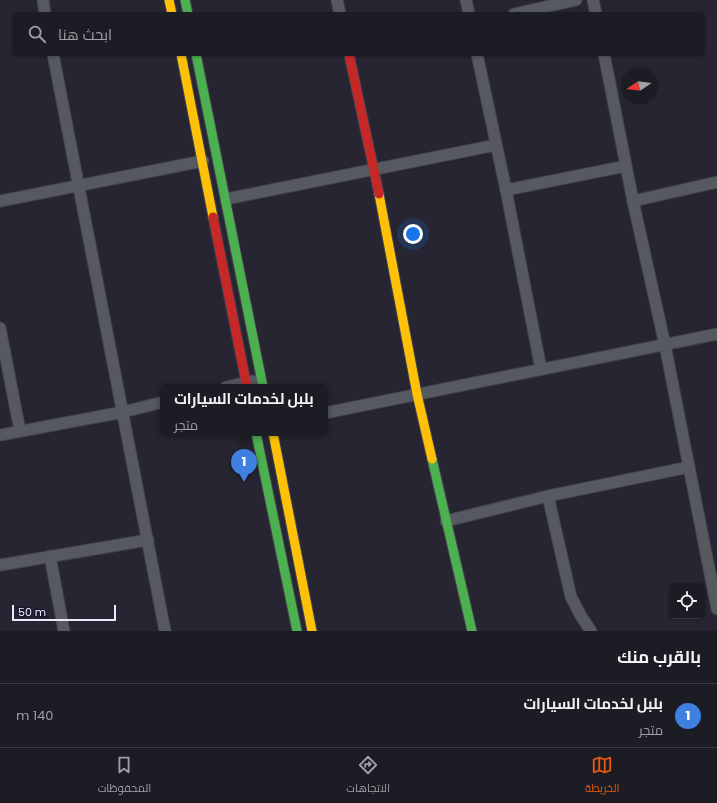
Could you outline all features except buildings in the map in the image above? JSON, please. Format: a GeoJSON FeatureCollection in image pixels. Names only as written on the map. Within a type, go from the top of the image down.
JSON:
{"type":"FeatureCollection","features":[{"type":"Feature","properties":{"kind":"main road"},"geometry":{"type":"LineString","coordinates":[[169,0],[172,12]]}},
{"type":"Feature","properties":{"kind":"main road"},"geometry":{"type":"LineString","coordinates":[[185,0],[188,12]]}},
{"type":"Feature","properties":{"kind":"main road"},"geometry":{"type":"LineString","coordinates":[[180,56],[203,161],[246,384]]}},
{"type":"Feature","properties":{"kind":"main road"},"geometry":{"type":"LineString","coordinates":[[196,56],[262,383]]}},
{"type":"Feature","properties":{"kind":"main road"},"geometry":{"type":"LineString","coordinates":[[349,56],[374,170],[417,394],[472,631]]}},
{"type":"Feature","properties":{"kind":"main road"},"geometry":{"type":"LineString","coordinates":[[257,436],[297,631]]}},
{"type":"Feature","properties":{"kind":"main road"},"geometry":{"type":"LineString","coordinates":[[273,436],[312,631]]}},
{"type":"Feature","properties":{"kind":"street"},"geometry":{"type":"LineString","coordinates":[[43,0],[45,12]]}},
{"type":"Feature","properties":{"kind":"street"},"geometry":{"type":"LineString","coordinates":[[337,0],[340,12]]}},
{"type":"Feature","properties":{"kind":"street"},"geometry":{"type":"LineString","coordinates":[[466,0],[469,12]]}},
{"type":"Feature","properties":{"kind":"street"},"geometry":{"type":"LineString","coordinates":[[523,12],[576,0]]}},
{"type":"Feature","properties":{"kind":"street"},"geometry":{"type":"LineString","coordinates":[[593,0],[596,12]]}},
{"type":"Feature","properties":{"kind":"street"},"geometry":{"type":"LineString","coordinates":[[53,56],[165,631]]}},
{"type":"Feature","properties":{"kind":"street"},"geometry":{"type":"LineString","coordinates":[[477,56],[506,190],[541,368]]}},
{"type":"Feature","properties":{"kind":"street"},"geometry":{"type":"LineString","coordinates":[[604,56],[633,201],[665,344],[717,609]]}},
{"type":"Feature","properties":{"kind":"street"},"geometry":{"type":"LineString","coordinates":[[226,199],[496,145]]}},
{"type":"Feature","properties":{"kind":"street"},"geometry":{"type":"LineString","coordinates":[[0,201],[203,161]]}},
{"type":"Feature","properties":{"kind":"street"},"geometry":{"type":"LineString","coordinates":[[506,190],[626,166]]}},
{"type":"Feature","properties":{"kind":"street"},"geometry":{"type":"LineString","coordinates":[[633,201],[717,182]]}},
{"type":"Feature","properties":{"kind":"street"},"geometry":{"type":"LineString","coordinates":[[0,328],[20,431]]}},
{"type":"Feature","properties":{"kind":"street"},"geometry":{"type":"LineString","coordinates":[[328,412],[541,368],[717,334]]}},
{"type":"Feature","properties":{"kind":"street"},"geometry":{"type":"LineString","coordinates":[[0,435],[123,412],[160,403]]}},
{"type":"Feature","properties":{"kind":"street"},"geometry":{"type":"LineString","coordinates":[[446,522],[548,496],[689,467]]}},
{"type":"Feature","properties":{"kind":"street"},"geometry":{"type":"LineString","coordinates":[[548,496],[571,597],[586,630]]}},
{"type":"Feature","properties":{"kind":"street"},"geometry":{"type":"LineString","coordinates":[[0,565],[148,540]]}},
{"type":"Feature","properties":{"kind":"street"},"geometry":{"type":"LineString","coordinates":[[50,556],[64,631]]}},
{"type":"Feature","properties":{"kind":"traffic: fast"},"geometry":{"type":"LineString","coordinates":[[185,0],[188,12]]}},
{"type":"Feature","properties":{"kind":"traffic: fast"},"geometry":{"type":"LineString","coordinates":[[196,56],[262,384]]}},
{"type":"Feature","properties":{"kind":"traffic: fast"},"geometry":{"type":"LineString","coordinates":[[257,436],[297,631]]}},
{"type":"Feature","properties":{"kind":"traffic: fast"},"geometry":{"type":"LineString","coordinates":[[432,459],[472,631]]}},
{"type":"Feature","properties":{"kind":"traffic: slow"},"geometry":{"type":"LineString","coordinates":[[169,0],[172,12]]}},
{"type":"Feature","properties":{"kind":"traffic: slow"},"geometry":{"type":"LineString","coordinates":[[181,56],[213,217]]}},
{"type":"Feature","properties":{"kind":"traffic: slow"},"geometry":{"type":"LineString","coordinates":[[379,194],[417,394],[432,459]]}},
{"type":"Feature","properties":{"kind":"traffic: slow"},"geometry":{"type":"LineString","coordinates":[[274,436],[312,631]]}},
{"type":"Feature","properties":{"kind":"traffic: jam"},"geometry":{"type":"LineString","coordinates":[[349,56],[379,194]]}},
{"type":"Feature","properties":{"kind":"traffic: jam"},"geometry":{"type":"LineString","coordinates":[[213,217],[246,384]]}},
{"type":"Feature","properties":{"kind":"place","name":"بلبل لخدمات السيارات"},"geometry":{"type":"Point","coordinates":[244,482]}}]}
